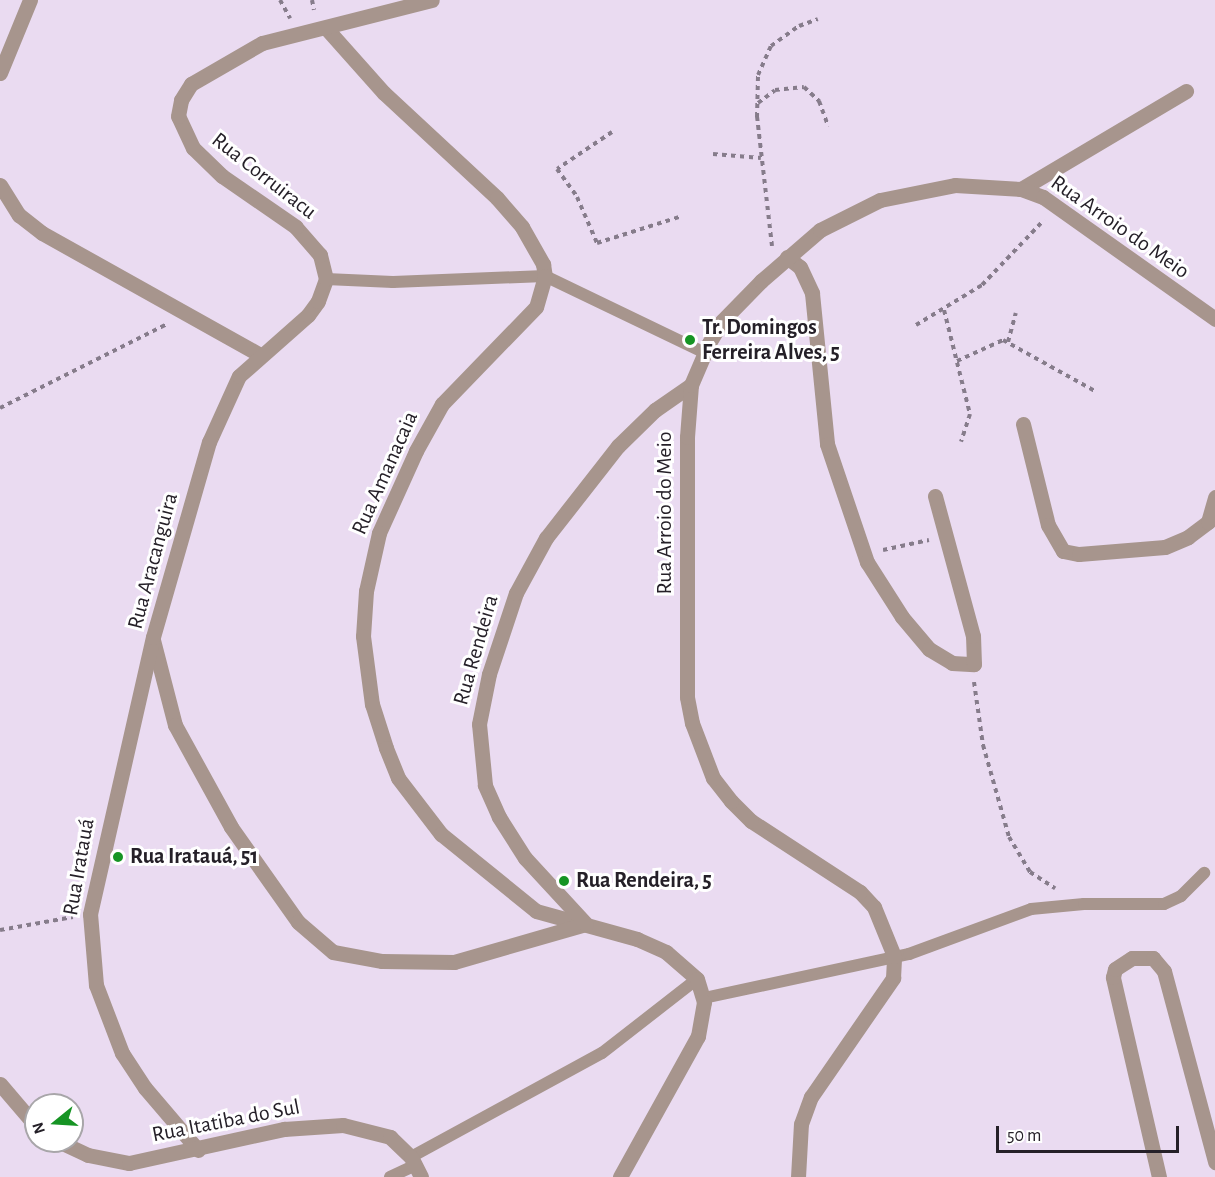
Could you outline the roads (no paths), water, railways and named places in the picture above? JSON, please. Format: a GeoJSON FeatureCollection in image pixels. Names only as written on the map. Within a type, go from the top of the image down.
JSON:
{"type":"FeatureCollection","features":[{"type":"Feature","properties":{"kind":"street"},"geometry":{"type":"LineString","coordinates":[[0,74],[30,0]]}},
{"type":"Feature","properties":{"kind":"street","name":"Rua Corruiracu"},"geometry":{"type":"LineString","coordinates":[[326,279],[320,255],[296,227],[205,162],[188,140],[178,116],[181,100],[191,84],[212,70],[262,44],[432,0]]}},
{"type":"Feature","properties":{"kind":"street"},"geometry":{"type":"LineString","coordinates":[[326,27],[384,93],[497,198],[534,245],[545,276]]}},
{"type":"Feature","properties":{"kind":"street"},"geometry":{"type":"LineString","coordinates":[[1021,189],[1186,91]]}},
{"type":"Feature","properties":{"kind":"street"},"geometry":{"type":"LineString","coordinates":[[0,185],[19,215],[42,233],[188,317],[260,355],[308,315],[318,301],[326,279]]}},
{"type":"Feature","properties":{"kind":"street","name":"Rua Arroio do Meio"},"geometry":{"type":"LineString","coordinates":[[894,956],[874,907],[860,892],[751,821],[713,778],[701,750],[687,697],[687,437],[691,385],[705,353],[723,321],[787,257],[837,220],[905,193],[955,185],[1021,189],[1057,206],[1215,320]]}},
{"type":"Feature","properties":{"kind":"street"},"geometry":{"type":"LineString","coordinates":[[787,257],[800,267],[812,293],[827,444],[861,546],[888,596],[929,649],[952,663],[974,664],[973,636],[944,537],[935,496]]}},
{"type":"Feature","properties":{"kind":"street","name":"Rua Amanacaia"},"geometry":{"type":"LineString","coordinates":[[545,276],[536,307],[521,327],[442,404],[429,424],[379,533],[366,591],[363,636],[372,704],[398,778],[416,804],[475,866],[536,911],[586,924]]}},
{"type":"Feature","properties":{"kind":"street","name":"Rua Aracanguira"},"geometry":{"type":"LineString","coordinates":[[260,355],[238,376],[209,442],[153,637],[175,725],[231,827],[298,922],[333,952],[400,963],[454,962],[586,924]]}},
{"type":"Feature","properties":{"kind":"street","name":"Rua Rendeira"},"geometry":{"type":"LineString","coordinates":[[586,924],[525,858],[484,785],[479,724],[489,674],[516,593],[546,538],[618,446],[655,410],[691,385]]}},
{"type":"Feature","properties":{"kind":"street"},"geometry":{"type":"LineString","coordinates":[[1023,424],[1048,525],[1063,551],[1079,554],[1165,547],[1211,526],[1215,497]]}},
{"type":"Feature","properties":{"kind":"street","name":"Rua Iratauá"},"geometry":{"type":"LineString","coordinates":[[153,637],[90,914],[96,985],[122,1053],[198,1150]]}},
{"type":"Feature","properties":{"kind":"street"},"geometry":{"type":"LineString","coordinates":[[586,924],[666,952],[697,979],[704,998],[698,1036],[689,1058],[620,1177]]}},
{"type":"Feature","properties":{"kind":"street"},"geometry":{"type":"LineString","coordinates":[[798,1177],[801,1124],[811,1097],[893,978],[894,956]]}},
{"type":"Feature","properties":{"kind":"street"},"geometry":{"type":"LineString","coordinates":[[1159,1177],[1113,978],[1115,969],[1132,958],[1154,958],[1164,971],[1215,1162]]}},
{"type":"Feature","properties":{"kind":"street"},"geometry":{"type":"LineString","coordinates":[[0,1084],[24,1112]]}},
{"type":"Feature","properties":{"kind":"street","name":"Rua Itatiba do Sul"},"geometry":{"type":"LineString","coordinates":[[84,1153],[129,1163],[198,1150],[284,1129],[343,1125],[390,1137],[416,1166]]}},
{"type":"Feature","properties":{"kind":"lane"},"geometry":{"type":"LineString","coordinates":[[326,279],[393,282],[545,276],[705,353]]}},
{"type":"Feature","properties":{"kind":"lane"},"geometry":{"type":"LineString","coordinates":[[704,998],[894,956],[1025,910],[1084,904],[1164,904],[1181,896],[1204,873]]}},
{"type":"Feature","properties":{"kind":"lane"},"geometry":{"type":"LineString","coordinates":[[390,1177],[416,1166],[602,1053],[697,979]]}},
{"type":"Feature","properties":{"kind":"place","name":"Tr. Domingos Ferreira Alves, 5"},"geometry":{"type":"Point","coordinates":[690,340]}},
{"type":"Feature","properties":{"kind":"place","name":"Rua Iratauá, 51"},"geometry":{"type":"Point","coordinates":[118,857]}},
{"type":"Feature","properties":{"kind":"place","name":"Rua Rendeira, 5"},"geometry":{"type":"Point","coordinates":[564,881]}}]}
